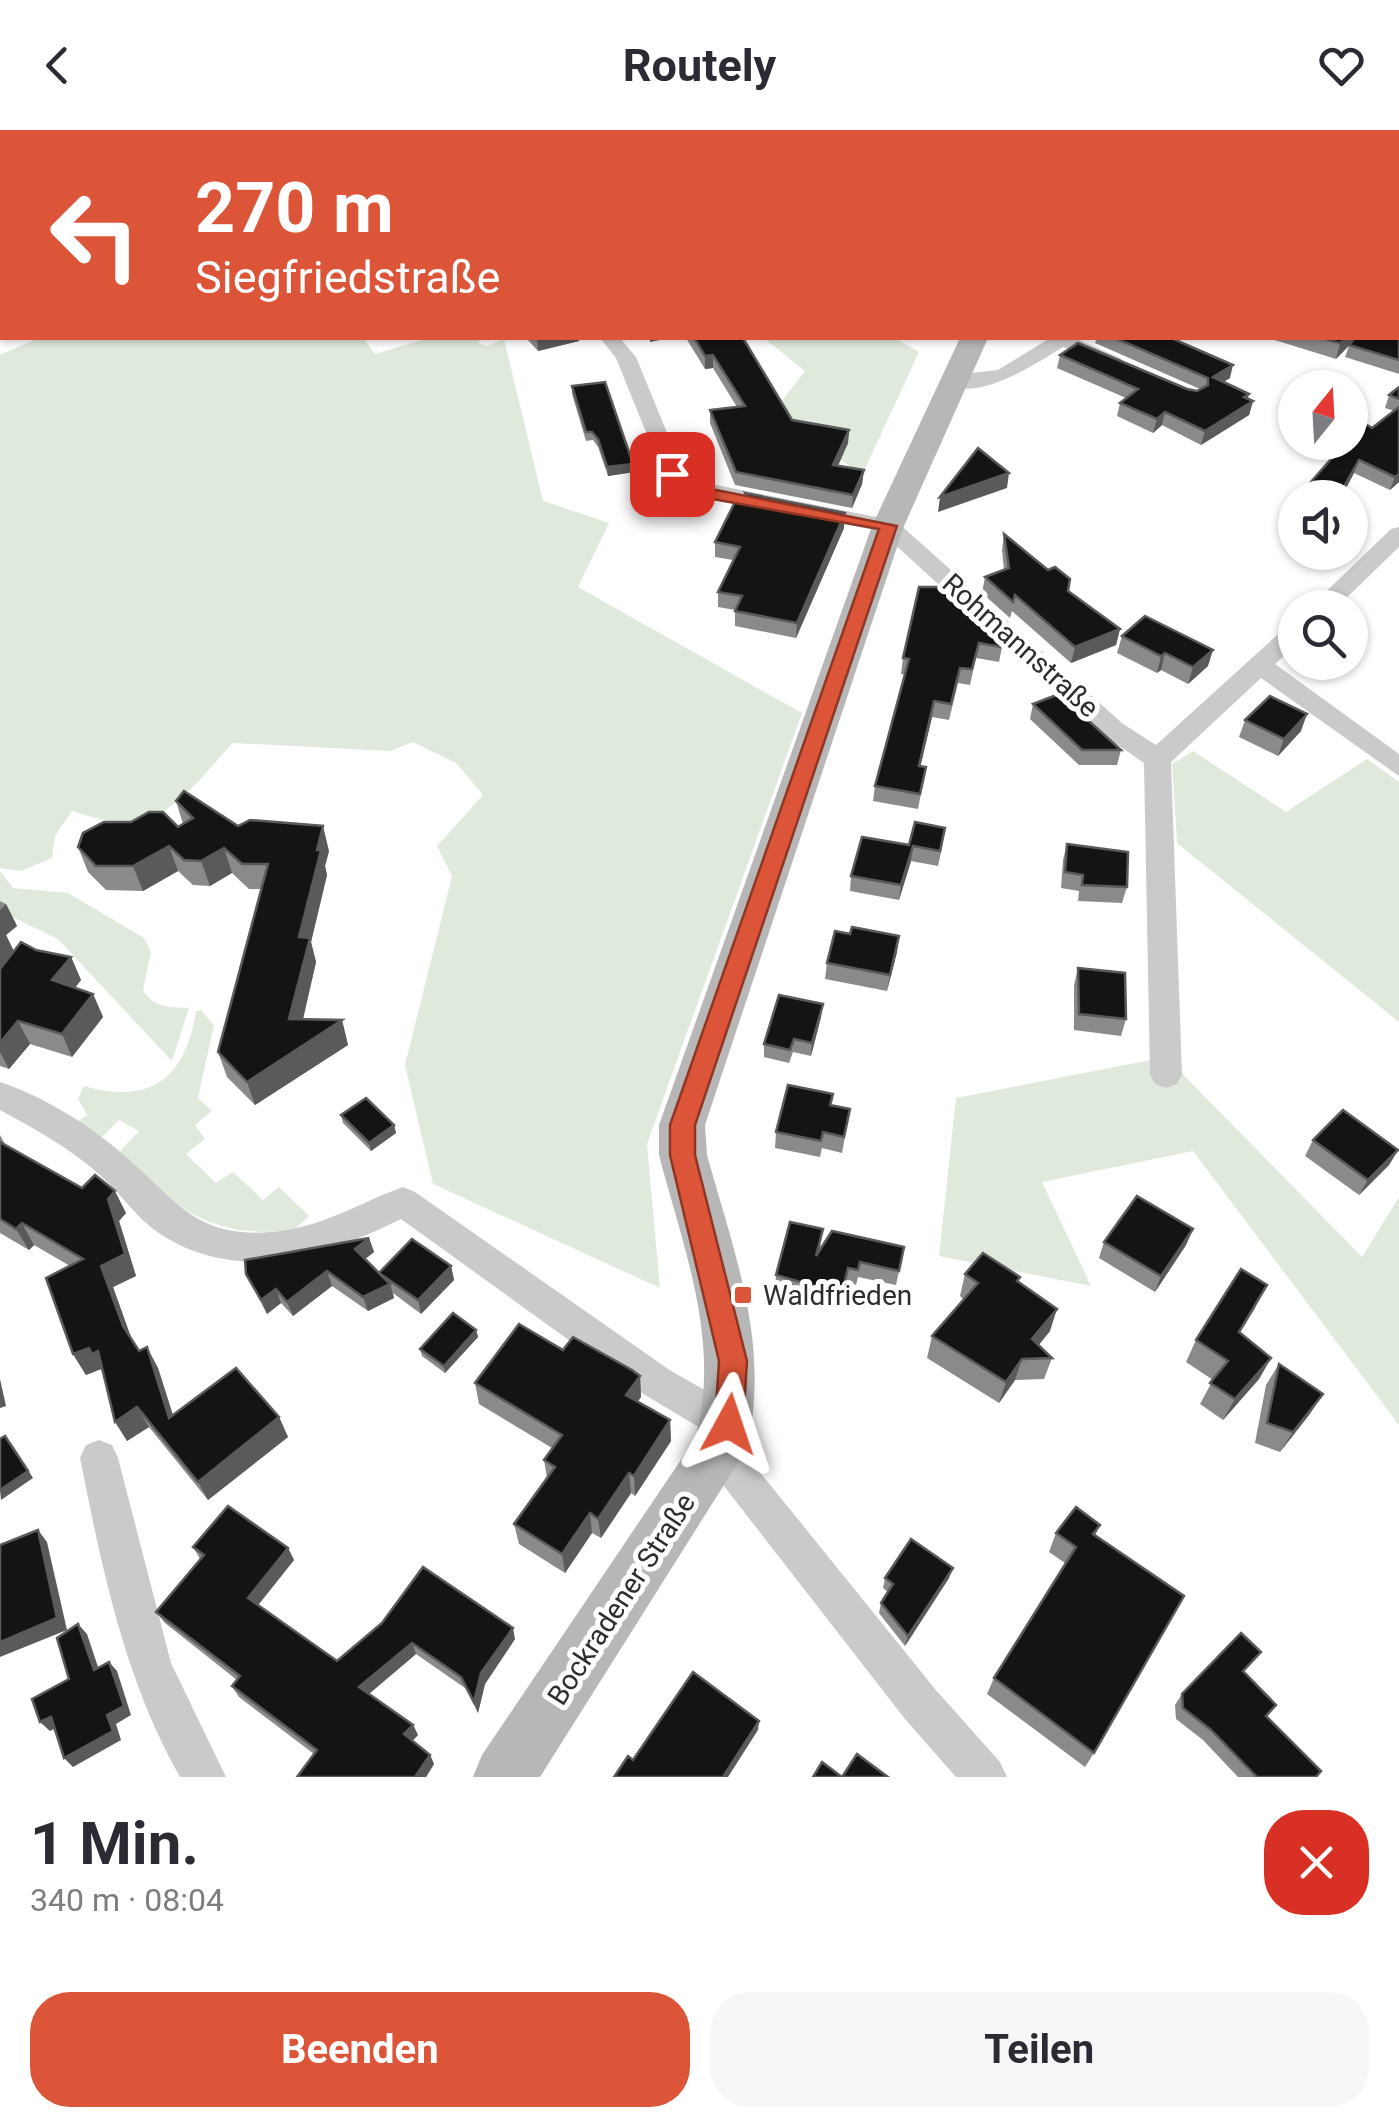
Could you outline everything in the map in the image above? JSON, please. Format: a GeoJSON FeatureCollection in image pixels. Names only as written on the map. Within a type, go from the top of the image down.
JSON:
{"type":"FeatureCollection","features":[{"type":"Feature","properties":{"kind":"street"},"geometry":{"type":"LineString","coordinates":[[612,340],[626,358],[678,484],[888,526]]}},
{"type":"Feature","properties":{"kind":"street","name":"Bockradener Straße"},"geometry":{"type":"LineString","coordinates":[[504,1777],[724,1437],[733,1361],[683,1155],[682,1125],[888,526],[973,340]]}},
{"type":"Feature","properties":{"kind":"street"},"geometry":{"type":"LineString","coordinates":[[954,381],[1003,376],[1059,340]]}},
{"type":"Feature","properties":{"kind":"street"},"geometry":{"type":"LineString","coordinates":[[1067,340],[1128,366]]}},
{"type":"Feature","properties":{"kind":"street","name":"Rohmannstraße"},"geometry":{"type":"LineString","coordinates":[[888,526],[1114,730],[1157,759]]}},
{"type":"Feature","properties":{"kind":"street"},"geometry":{"type":"LineString","coordinates":[[1340,590],[1399,534]]}},
{"type":"Feature","properties":{"kind":"street"},"geometry":{"type":"LineString","coordinates":[[1166,1074],[1157,759],[1278,648]]}},
{"type":"Feature","properties":{"kind":"street"},"geometry":{"type":"LineString","coordinates":[[1260,665],[1399,767]]}},
{"type":"Feature","properties":{"kind":"street"},"geometry":{"type":"LineString","coordinates":[[0,1095],[105,1158],[167,1221],[199,1238],[234,1248],[273,1248],[352,1228],[402,1202],[658,1382],[724,1437],[920,1704],[985,1777]]}},
{"type":"Feature","properties":{"kind":"street"},"geometry":{"type":"LineString","coordinates":[[99,1458],[133,1614],[184,1746],[204,1777]]}},
{"type":"Feature","properties":{"kind":"green space"},"geometry":{"type":"Polygon","coordinates":[[[34,340],[364,340],[375,354],[422,340],[480,340],[478,343],[487,346],[504,340],[543,501],[609,523],[578,587],[802,713],[647,1144],[660,1288],[433,1184],[405,1065],[452,876],[437,846],[483,795],[456,763],[413,742],[390,751],[232,743],[192,788],[156,816],[125,823],[72,811],[55,836],[52,858],[21,871],[0,868],[0,355],[34,340]]]}},
{"type":"Feature","properties":{"kind":"green space"},"geometry":{"type":"Polygon","coordinates":[[[766,340],[898,340],[919,352],[862,475],[773,412],[805,371],[766,340]]]}},
{"type":"Feature","properties":{"kind":"green space"},"geometry":{"type":"Polygon","coordinates":[[[1193,751],[1286,812],[1367,759],[1399,782],[1399,1022],[1177,843],[1172,764],[1193,751]]]}},
{"type":"Feature","properties":{"kind":"green space"},"geometry":{"type":"Polygon","coordinates":[[[0,871],[13,888],[68,893],[144,938],[151,952],[143,990],[157,1003],[189,1008],[172,1061],[58,939],[0,911],[0,871]]]}},
{"type":"Feature","properties":{"kind":"green space"},"geometry":{"type":"Polygon","coordinates":[[[201,1010],[214,1025],[198,1098],[212,1111],[195,1125],[205,1139],[186,1154],[216,1183],[233,1172],[263,1200],[279,1187],[309,1216],[294,1230],[240,1230],[196,1216],[158,1189],[120,1151],[139,1131],[119,1120],[99,1140],[71,1126],[87,1115],[78,1099],[84,1086],[128,1092],[161,1081],[183,1054],[196,1011],[201,1010]]]}},
{"type":"Feature","properties":{"kind":"green space"},"geometry":{"type":"Polygon","coordinates":[[[1166,1057],[1362,1257],[1399,1197],[1399,1425],[1193,1151],[1042,1182],[1091,1286],[939,1256],[956,1098],[1166,1057]]]}},
{"type":"Feature","properties":{"kind":"building"},"geometry":{"type":"Polygon","coordinates":[[[695,340],[744,340],[792,420],[849,430],[833,465],[864,470],[853,495],[736,472],[710,410],[745,406],[713,355],[705,356],[695,340]]]}},
{"type":"Feature","properties":{"kind":"building"},"geometry":{"type":"Polygon","coordinates":[[[1120,340],[1176,340],[1233,365],[1213,377],[1249,394],[1244,397],[1253,401],[1205,431],[1165,412],[1157,419],[1120,403],[1138,389],[1060,355],[1078,343],[1187,389],[1197,391],[1208,385],[1208,378],[1120,340]]]}},
{"type":"Feature","properties":{"kind":"building"},"geometry":{"type":"Polygon","coordinates":[[[1353,340],[1399,340],[1399,360],[1349,345],[1353,340]]]}},
{"type":"Feature","properties":{"kind":"building"},"geometry":{"type":"Polygon","coordinates":[[[605,382],[633,464],[607,467],[598,439],[592,432],[586,432],[572,386],[605,382]]]}},
{"type":"Feature","properties":{"kind":"building"},"geometry":{"type":"Polygon","coordinates":[[[1399,407],[1399,474],[1395,477],[1359,460],[1368,460],[1368,426],[1372,428],[1399,407]]]}},
{"type":"Feature","properties":{"kind":"building"},"geometry":{"type":"Polygon","coordinates":[[[978,448],[1009,473],[940,497],[978,448]]]}},
{"type":"Feature","properties":{"kind":"building"},"geometry":{"type":"Polygon","coordinates":[[[1330,460],[1359,460],[1348,480],[1313,480],[1330,460]]]}},
{"type":"Feature","properties":{"kind":"building"},"geometry":{"type":"Polygon","coordinates":[[[745,493],[845,513],[797,623],[735,611],[742,596],[718,592],[740,547],[715,542],[736,500],[749,502],[745,493]]]}},
{"type":"Feature","properties":{"kind":"building"},"geometry":{"type":"Polygon","coordinates":[[[1004,534],[1048,570],[1055,567],[1070,579],[1068,591],[1120,629],[1075,647],[1015,595],[1013,602],[985,577],[1009,568],[1004,534]]]}},
{"type":"Feature","properties":{"kind":"building"},"geometry":{"type":"Polygon","coordinates":[[[919,587],[954,587],[1005,632],[1001,647],[979,643],[972,669],[960,668],[951,704],[934,701],[919,766],[926,767],[920,794],[875,786],[909,659],[903,658],[919,587]]]}},
{"type":"Feature","properties":{"kind":"building"},"geometry":{"type":"Polygon","coordinates":[[[1145,616],[1213,650],[1193,667],[1122,636],[1145,616]]]}},
{"type":"Feature","properties":{"kind":"building"},"geometry":{"type":"Polygon","coordinates":[[[1059,694],[1121,750],[1082,750],[1033,704],[1059,694]]]}},
{"type":"Feature","properties":{"kind":"building"},"geometry":{"type":"Polygon","coordinates":[[[1270,696],[1307,714],[1284,739],[1245,720],[1270,696]]]}},
{"type":"Feature","properties":{"kind":"building"},"geometry":{"type":"Polygon","coordinates":[[[184,791],[238,826],[250,820],[323,826],[317,850],[321,850],[299,937],[310,938],[289,1019],[342,1020],[247,1082],[218,1052],[268,864],[242,864],[224,848],[201,861],[184,860],[169,846],[133,866],[96,866],[78,847],[83,833],[104,822],[131,822],[149,812],[163,812],[178,827],[193,818],[176,801],[184,791]]]}},
{"type":"Feature","properties":{"kind":"building"},"geometry":{"type":"Polygon","coordinates":[[[915,822],[945,828],[940,851],[913,846],[901,885],[851,876],[862,837],[909,845],[915,822]]]}},
{"type":"Feature","properties":{"kind":"building"},"geometry":{"type":"Polygon","coordinates":[[[1067,844],[1128,852],[1127,887],[1082,885],[1083,875],[1065,872],[1067,844]]]}},
{"type":"Feature","properties":{"kind":"building"},"geometry":{"type":"Polygon","coordinates":[[[852,927],[899,936],[890,975],[827,963],[835,931],[850,934],[852,927]]]}},
{"type":"Feature","properties":{"kind":"building"},"geometry":{"type":"Polygon","coordinates":[[[21,942],[36,950],[71,957],[52,980],[93,994],[62,1034],[18,1021],[0,1043],[0,969],[21,942]]]}},
{"type":"Feature","properties":{"kind":"building"},"geometry":{"type":"Polygon","coordinates":[[[1078,968],[1125,973],[1126,1019],[1079,1014],[1078,968]]]}},
{"type":"Feature","properties":{"kind":"building"},"geometry":{"type":"Polygon","coordinates":[[[779,995],[823,1004],[812,1043],[794,1039],[790,1050],[764,1044],[779,995]]]}},
{"type":"Feature","properties":{"kind":"building"},"geometry":{"type":"Polygon","coordinates":[[[788,1085],[833,1094],[830,1105],[850,1109],[844,1137],[823,1132],[821,1141],[776,1132],[788,1085]]]}},
{"type":"Feature","properties":{"kind":"building"},"geometry":{"type":"Polygon","coordinates":[[[366,1098],[394,1125],[369,1143],[341,1115],[366,1098]]]}},
{"type":"Feature","properties":{"kind":"building"},"geometry":{"type":"Polygon","coordinates":[[[1343,1110],[1398,1150],[1368,1180],[1313,1140],[1343,1110]]]}},
{"type":"Feature","properties":{"kind":"building"},"geometry":{"type":"Polygon","coordinates":[[[0,1142],[82,1188],[95,1175],[115,1191],[108,1199],[125,1254],[101,1266],[123,1326],[139,1351],[147,1347],[169,1418],[236,1368],[279,1417],[198,1482],[137,1407],[115,1422],[98,1351],[92,1354],[89,1348],[73,1354],[46,1278],[83,1259],[22,1223],[16,1229],[0,1219],[0,1142]]]}},
{"type":"Feature","properties":{"kind":"building"},"geometry":{"type":"Polygon","coordinates":[[[1137,1196],[1193,1229],[1161,1276],[1104,1242],[1137,1196]]]}},
{"type":"Feature","properties":{"kind":"building"},"geometry":{"type":"Polygon","coordinates":[[[790,1222],[823,1229],[816,1256],[832,1231],[904,1247],[899,1271],[860,1262],[858,1270],[848,1268],[842,1294],[776,1275],[790,1222]]]}},
{"type":"Feature","properties":{"kind":"building"},"geometry":{"type":"Polygon","coordinates":[[[369,1238],[355,1249],[390,1284],[363,1297],[327,1271],[287,1302],[276,1289],[261,1300],[246,1274],[245,1260],[369,1238]]]}},
{"type":"Feature","properties":{"kind":"building"},"geometry":{"type":"Polygon","coordinates":[[[412,1239],[451,1266],[418,1300],[379,1273],[412,1239]]]}},
{"type":"Feature","properties":{"kind":"building"},"geometry":{"type":"Polygon","coordinates":[[[983,1253],[1020,1277],[1017,1281],[1057,1309],[1032,1339],[1052,1358],[1022,1359],[1006,1382],[932,1336],[978,1283],[965,1274],[983,1253]]]}},
{"type":"Feature","properties":{"kind":"building"},"geometry":{"type":"Polygon","coordinates":[[[1241,1269],[1267,1285],[1239,1332],[1271,1358],[1235,1399],[1210,1383],[1228,1361],[1196,1340],[1241,1269]]]}},
{"type":"Feature","properties":{"kind":"building"},"geometry":{"type":"Polygon","coordinates":[[[453,1313],[476,1330],[444,1366],[420,1349],[453,1313]]]}},
{"type":"Feature","properties":{"kind":"building"},"geometry":{"type":"Polygon","coordinates":[[[519,1324],[563,1350],[573,1337],[632,1370],[640,1376],[626,1395],[670,1420],[634,1476],[629,1473],[598,1519],[590,1513],[562,1554],[514,1524],[555,1467],[544,1460],[562,1435],[475,1383],[519,1324]]]}},
{"type":"Feature","properties":{"kind":"building"},"geometry":{"type":"Polygon","coordinates":[[[1279,1364],[1323,1394],[1293,1432],[1267,1423],[1279,1364]]]}},
{"type":"Feature","properties":{"kind":"building"},"geometry":{"type":"Polygon","coordinates":[[[5,1436],[28,1471],[0,1490],[0,1439],[5,1436]]]}},
{"type":"Feature","properties":{"kind":"building"},"geometry":{"type":"Polygon","coordinates":[[[228,1506],[288,1548],[248,1598],[337,1661],[382,1623],[423,1567],[513,1628],[481,1673],[474,1702],[461,1677],[412,1643],[359,1687],[413,1725],[404,1734],[430,1755],[415,1777],[297,1777],[317,1750],[232,1686],[240,1676],[156,1612],[204,1555],[193,1547],[228,1506]]]}},
{"type":"Feature","properties":{"kind":"building"},"geometry":{"type":"Polygon","coordinates":[[[1076,1507],[1100,1525],[1093,1534],[1184,1596],[1094,1753],[994,1678],[1076,1547],[1056,1533],[1076,1507]]]}},
{"type":"Feature","properties":{"kind":"building"},"geometry":{"type":"Polygon","coordinates":[[[38,1530],[57,1618],[0,1642],[0,1545],[38,1530]]]}},
{"type":"Feature","properties":{"kind":"building"},"geometry":{"type":"Polygon","coordinates":[[[911,1539],[953,1568],[908,1636],[881,1603],[893,1584],[885,1578],[911,1539]]]}},
{"type":"Feature","properties":{"kind":"building"},"geometry":{"type":"Polygon","coordinates":[[[78,1624],[94,1670],[109,1662],[124,1706],[107,1715],[113,1731],[64,1758],[51,1717],[40,1722],[32,1699],[69,1679],[57,1638],[78,1624]]]}},
{"type":"Feature","properties":{"kind":"building"},"geometry":{"type":"Polygon","coordinates":[[[1241,1633],[1261,1652],[1243,1671],[1276,1705],[1266,1716],[1321,1771],[1316,1777],[1257,1777],[1211,1730],[1183,1708],[1182,1694],[1241,1633]]]}},
{"type":"Feature","properties":{"kind":"building"},"geometry":{"type":"Polygon","coordinates":[[[693,1672],[759,1721],[723,1777],[614,1777],[628,1756],[633,1760],[693,1672]]]}},
{"type":"Feature","properties":{"kind":"building"},"geometry":{"type":"Polygon","coordinates":[[[857,1754],[888,1777],[842,1777],[857,1754]]]}},
{"type":"Feature","properties":{"kind":"building"},"geometry":{"type":"Polygon","coordinates":[[[822,1762],[842,1777],[813,1777],[822,1762]]]}},
{"type":"Feature","properties":{"kind":"place","name":"Waldfrieden"},"geometry":{"type":"Point","coordinates":[743,1295]}},
{"type":"Feature","properties":{"kind":"route"},"geometry":{"type":"LineString","coordinates":[[672,474],[678,484],[691,490],[888,526],[682,1125],[683,1155],[733,1361],[729,1424]]}}]}
